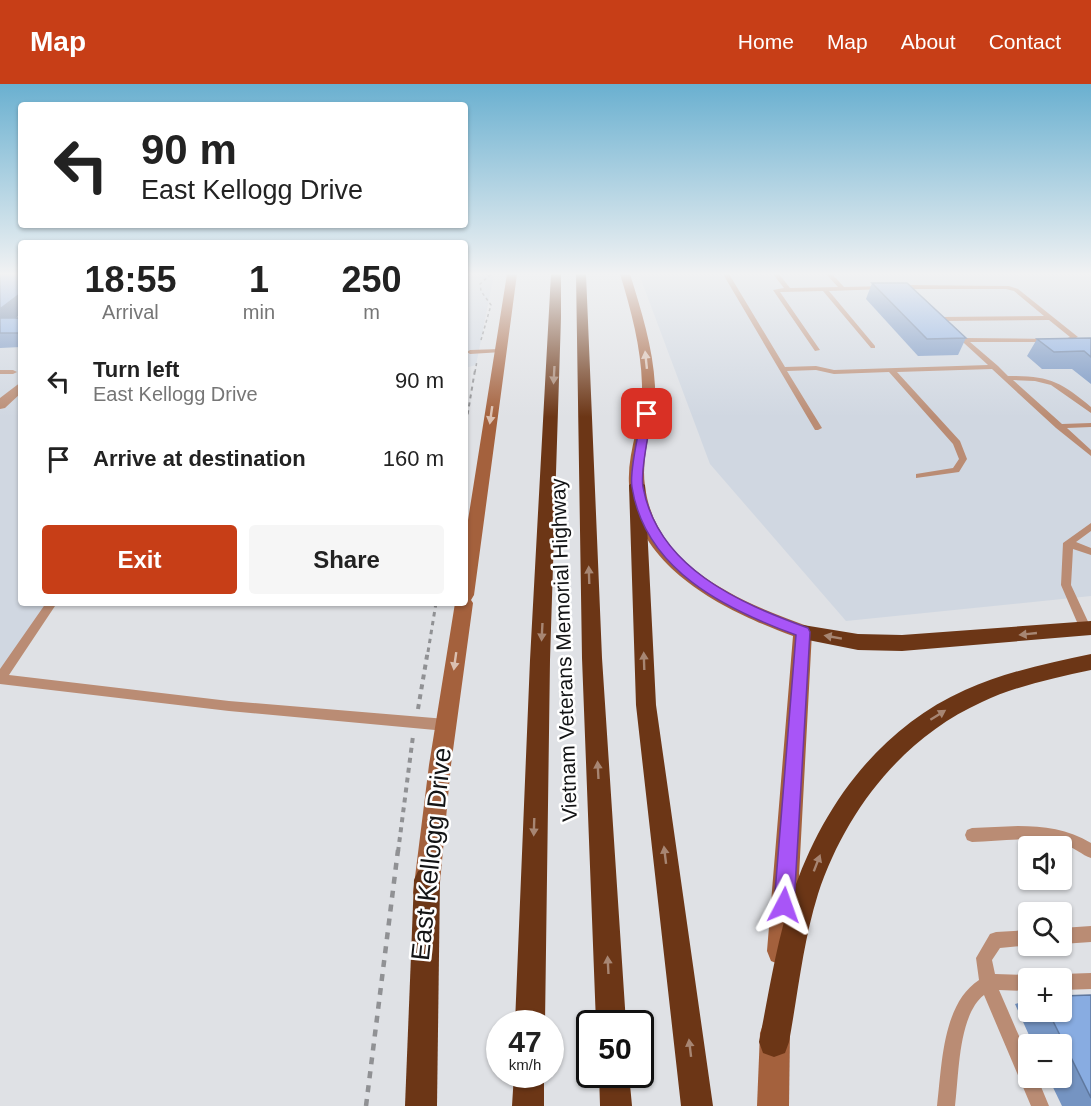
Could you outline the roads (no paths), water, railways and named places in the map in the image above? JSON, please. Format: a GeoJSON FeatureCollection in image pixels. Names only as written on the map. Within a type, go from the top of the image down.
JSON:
{"type":"FeatureCollection","features":[{"type":"Feature","properties":{"kind":"highway","name":"Vietnam Veterans Memorial Highway"},"geometry":{"type":"LineString","coordinates":[[530,1010],[534,825],[556,322]]}},
{"type":"Feature","properties":{"kind":"highway","name":"Vietnam Veterans Memorial Highway"},"geometry":{"type":"LineString","coordinates":[[582,322],[592,658],[610,1010]]}},
{"type":"Feature","properties":{"kind":"highway"},"geometry":{"type":"LineString","coordinates":[[637,485],[646,705],[697,1106]]}},
{"type":"Feature","properties":{"kind":"highway"},"geometry":{"type":"LineString","coordinates":[[803,632],[858,642],[902,643],[1088,628]]}},
{"type":"Feature","properties":{"kind":"highway"},"geometry":{"type":"LineString","coordinates":[[774,1042],[806,895],[822,851],[839,817],[866,777],[916,730],[956,704],[1009,682],[1091,662]]}},
{"type":"Feature","properties":{"kind":"highway"},"geometry":{"type":"LineString","coordinates":[[421,1106],[427,880]]}},
{"type":"Feature","properties":{"kind":"highway"},"geometry":{"type":"LineString","coordinates":[[528,1106],[529,1088]]}},
{"type":"Feature","properties":{"kind":"highway"},"geometry":{"type":"LineString","coordinates":[[615,1088],[616,1106]]}},
{"type":"Feature","properties":{"kind":"main road"},"geometry":{"type":"LineString","coordinates":[[468,574],[505,322]]}},
{"type":"Feature","properties":{"kind":"main road"},"geometry":{"type":"LineString","coordinates":[[639,322],[648,378],[647,414],[637,485],[647,521],[664,549],[677,563],[729,602],[803,632],[774,1042],[773,1106]]}},
{"type":"Feature","properties":{"kind":"main road","name":"East Kellogg Drive"},"geometry":{"type":"LineString","coordinates":[[405,1106],[427,880],[464,606]]}},
{"type":"Feature","properties":{"kind":"street"},"geometry":{"type":"LineString","coordinates":[[0,405],[18,389]]}},
{"type":"Feature","properties":{"kind":"lane"},"geometry":{"type":"LineString","coordinates":[[755,322],[818,428]]}},
{"type":"Feature","properties":{"kind":"lane"},"geometry":{"type":"LineString","coordinates":[[798,322],[818,350]]}},
{"type":"Feature","properties":{"kind":"lane"},"geometry":{"type":"LineString","coordinates":[[852,322],[873,347]]}},
{"type":"Feature","properties":{"kind":"lane"},"geometry":{"type":"LineString","coordinates":[[943,322],[1091,454]]}},
{"type":"Feature","properties":{"kind":"lane"},"geometry":{"type":"LineString","coordinates":[[1055,322],[1075,337],[1067,340]]}},
{"type":"Feature","properties":{"kind":"lane"},"geometry":{"type":"LineString","coordinates":[[963,340],[1067,340],[1083,343]]}},
{"type":"Feature","properties":{"kind":"lane"},"geometry":{"type":"LineString","coordinates":[[470,352],[500,351]]}},
{"type":"Feature","properties":{"kind":"lane"},"geometry":{"type":"LineString","coordinates":[[783,369],[816,368],[834,372],[996,368]]}},
{"type":"Feature","properties":{"kind":"lane"},"geometry":{"type":"LineString","coordinates":[[891,370],[957,443],[963,459],[956,470],[919,476]]}},
{"type":"Feature","properties":{"kind":"lane"},"geometry":{"type":"LineString","coordinates":[[0,372],[13,372]]}},
{"type":"Feature","properties":{"kind":"lane"},"geometry":{"type":"LineString","coordinates":[[1007,378],[1041,378],[1059,384],[1091,411]]}},
{"type":"Feature","properties":{"kind":"lane"},"geometry":{"type":"LineString","coordinates":[[1059,426],[1091,424]]}},
{"type":"Feature","properties":{"kind":"lane"},"geometry":{"type":"LineString","coordinates":[[1068,543],[1091,526]]}},
{"type":"Feature","properties":{"kind":"lane"},"geometry":{"type":"LineString","coordinates":[[1068,543],[1091,552]]}},
{"type":"Feature","properties":{"kind":"lane"},"geometry":{"type":"LineString","coordinates":[[1068,543],[1066,585],[1088,628]]}},
{"type":"Feature","properties":{"kind":"lane"},"geometry":{"type":"LineString","coordinates":[[50,606],[0,679],[229,706],[446,725]]}},
{"type":"Feature","properties":{"kind":"lane"},"geometry":{"type":"LineString","coordinates":[[972,835],[1045,833],[1063,837],[1091,851]]}},
{"type":"Feature","properties":{"kind":"lane"},"geometry":{"type":"LineString","coordinates":[[1072,935],[1091,934]]}},
{"type":"Feature","properties":{"kind":"lane"},"geometry":{"type":"LineString","coordinates":[[1018,939],[996,940],[984,958],[988,984],[1040,1106]]}},
{"type":"Feature","properties":{"kind":"lane"},"geometry":{"type":"LineString","coordinates":[[1072,982],[1091,981]]}},
{"type":"Feature","properties":{"kind":"lane"},"geometry":{"type":"LineString","coordinates":[[945,1106],[960,1016],[967,999],[988,984],[1018,983]]}}]}
